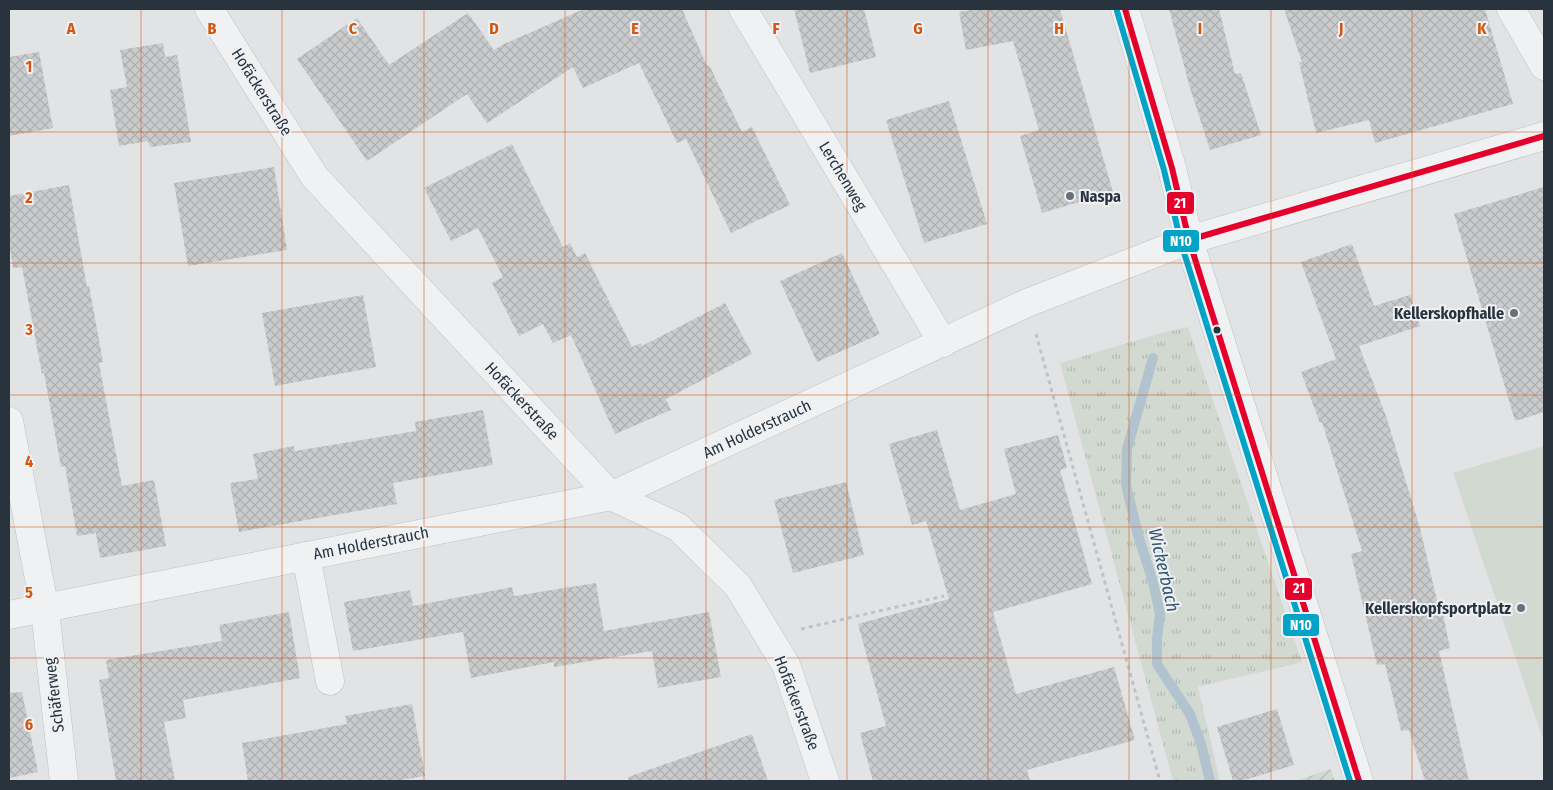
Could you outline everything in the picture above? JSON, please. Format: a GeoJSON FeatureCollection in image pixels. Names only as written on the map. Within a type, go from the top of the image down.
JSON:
{"type":"FeatureCollection","features":[{"type":"Feature","properties":{"kind":"street","name":"Hofäckerstraße"},"geometry":{"type":"LineString","coordinates":[[209,9],[314,176],[610,496],[678,527],[738,586],[786,665],[825,781]]}},
{"type":"Feature","properties":{"kind":"street","name":"Lerchenweg"},"geometry":{"type":"LineString","coordinates":[[743,9],[943,343]]}},
{"type":"Feature","properties":{"kind":"street"},"geometry":{"type":"LineString","coordinates":[[1125,9],[1172,168],[1189,240],[1359,781]]}},
{"type":"Feature","properties":{"kind":"street"},"geometry":{"type":"LineString","coordinates":[[1511,9],[1544,66]]}},
{"type":"Feature","properties":{"kind":"street","name":"Am Holderstrauch"},"geometry":{"type":"LineString","coordinates":[[9,616],[610,496],[1027,303],[1189,240],[1544,136]]}},
{"type":"Feature","properties":{"kind":"street","name":"Schäferweg"},"geometry":{"type":"LineString","coordinates":[[9,421],[44,610],[64,781]]}},
{"type":"Feature","properties":{"kind":"street","name":"Am Holderstrauch"},"geometry":{"type":"LineString","coordinates":[[306,556],[330,681]]}},
{"type":"Feature","properties":{"kind":"path"},"geometry":{"type":"LineString","coordinates":[[1027,303],[1160,781]]}},
{"type":"Feature","properties":{"kind":"path"},"geometry":{"type":"LineString","coordinates":[[768,637],[944,596]]}},
{"type":"Feature","properties":{"kind":"green space"},"geometry":{"type":"Polygon","coordinates":[[[1188,327],[1302,662],[1198,687],[1220,781],[1173,781],[1060,363],[1188,327]]]}},
{"type":"Feature","properties":{"kind":"green space","name":"Kellerskopfsportplatz"},"geometry":{"type":"Polygon","coordinates":[[[1544,446],[1544,742],[1453,473],[1544,446]]]}},
{"type":"Feature","properties":{"kind":"green space"},"geometry":{"type":"Polygon","coordinates":[[[1331,769],[1335,781],[1295,781],[1331,769]]]}},
{"type":"Feature","properties":{"kind":"building"},"geometry":{"type":"Polygon","coordinates":[[[584,9],[682,9],[707,66],[709,65],[742,132],[752,127],[790,205],[731,233],[686,139],[677,143],[639,63],[583,88],[573,67],[487,123],[467,94],[367,161],[297,59],[357,18],[389,65],[468,13],[494,50],[584,9]]]}},
{"type":"Feature","properties":{"kind":"building"},"geometry":{"type":"Polygon","coordinates":[[[794,9],[864,9],[876,57],[810,73],[794,9]]]}},
{"type":"Feature","properties":{"kind":"building"},"geometry":{"type":"Polygon","coordinates":[[[976,9],[1060,9],[1113,192],[1042,213],[1020,136],[1039,130],[1013,41],[966,50],[959,12],[976,9]]]}},
{"type":"Feature","properties":{"kind":"building"},"geometry":{"type":"Polygon","coordinates":[[[1169,9],[1219,9],[1235,74],[1241,73],[1261,135],[1210,150],[1190,88],[1169,9]]]}},
{"type":"Feature","properties":{"kind":"building"},"geometry":{"type":"Polygon","coordinates":[[[1284,9],[1485,9],[1513,104],[1375,143],[1369,120],[1316,133],[1299,62],[1302,62],[1284,9]]]}},
{"type":"Feature","properties":{"kind":"building"},"geometry":{"type":"Polygon","coordinates":[[[163,43],[165,57],[177,55],[191,142],[150,147],[148,141],[119,146],[110,90],[127,87],[120,50],[163,43]]]}},
{"type":"Feature","properties":{"kind":"building"},"geometry":{"type":"Polygon","coordinates":[[[39,52],[53,128],[9,136],[9,57],[39,52]]]}},
{"type":"Feature","properties":{"kind":"building"},"geometry":{"type":"Polygon","coordinates":[[[949,101],[987,224],[924,243],[886,120],[949,101]]]}},
{"type":"Feature","properties":{"kind":"building"},"geometry":{"type":"Polygon","coordinates":[[[512,144],[563,247],[570,243],[577,257],[585,253],[632,347],[641,343],[642,346],[725,303],[752,354],[666,399],[671,410],[615,434],[571,335],[553,343],[543,324],[519,336],[492,283],[503,277],[478,228],[451,241],[424,188],[512,144]]]}},
{"type":"Feature","properties":{"kind":"building"},"geometry":{"type":"Polygon","coordinates":[[[274,167],[287,250],[188,266],[174,183],[274,167]]]}},
{"type":"Feature","properties":{"kind":"building"},"geometry":{"type":"Polygon","coordinates":[[[69,185],[87,287],[89,286],[103,362],[99,363],[122,486],[154,480],[166,546],[100,558],[96,533],[77,536],[65,466],[61,467],[22,267],[13,268],[9,241],[9,196],[69,185]]]}},
{"type":"Feature","properties":{"kind":"building","name":"Kellerskopfhalle"},"geometry":{"type":"Polygon","coordinates":[[[1544,187],[1544,412],[1515,421],[1454,214],[1544,187]]]}},
{"type":"Feature","properties":{"kind":"building"},"geometry":{"type":"Polygon","coordinates":[[[1352,244],[1374,306],[1410,295],[1420,326],[1359,346],[1386,416],[1420,528],[1439,609],[1442,609],[1450,648],[1439,651],[1469,781],[1425,781],[1409,730],[1401,731],[1385,664],[1377,665],[1351,554],[1362,551],[1322,422],[1320,423],[1301,372],[1336,359],[1301,262],[1352,244]]]}},
{"type":"Feature","properties":{"kind":"building"},"geometry":{"type":"Polygon","coordinates":[[[842,253],[880,334],[817,362],[780,281],[842,253]]]}},
{"type":"Feature","properties":{"kind":"building"},"geometry":{"type":"Polygon","coordinates":[[[363,295],[376,367],[275,386],[262,313],[363,295]]]}},
{"type":"Feature","properties":{"kind":"building"},"geometry":{"type":"Polygon","coordinates":[[[483,410],[493,465],[393,483],[397,504],[239,532],[230,483],[258,479],[253,454],[294,446],[295,451],[416,431],[415,422],[483,410]]]}},
{"type":"Feature","properties":{"kind":"building"},"geometry":{"type":"Polygon","coordinates":[[[937,430],[960,510],[1016,494],[1004,449],[1058,435],[1067,468],[1060,470],[1092,584],[993,612],[1016,694],[1114,667],[1135,740],[1027,770],[1030,781],[873,781],[860,733],[886,726],[858,624],[949,599],[926,521],[912,525],[889,444],[937,430]]]}},
{"type":"Feature","properties":{"kind":"building"},"geometry":{"type":"Polygon","coordinates":[[[846,482],[864,555],[793,573],[774,500],[846,482]]]}},
{"type":"Feature","properties":{"kind":"building"},"geometry":{"type":"Polygon","coordinates":[[[596,583],[604,631],[709,612],[721,677],[658,688],[652,651],[554,667],[554,662],[471,678],[463,632],[353,651],[344,602],[410,590],[413,606],[512,587],[514,596],[596,583]]]}},
{"type":"Feature","properties":{"kind":"building"},"geometry":{"type":"Polygon","coordinates":[[[289,612],[300,678],[183,700],[186,718],[164,722],[175,781],[116,781],[99,680],[109,678],[106,660],[222,641],[219,625],[289,612]]]}},
{"type":"Feature","properties":{"kind":"building"},"geometry":{"type":"Polygon","coordinates":[[[22,692],[38,772],[9,778],[9,693],[22,692]]]}},
{"type":"Feature","properties":{"kind":"building"},"geometry":{"type":"Polygon","coordinates":[[[412,704],[425,776],[394,781],[248,781],[242,743],[347,724],[345,716],[412,704]]]}},
{"type":"Feature","properties":{"kind":"building"},"geometry":{"type":"Polygon","coordinates":[[[1277,709],[1294,765],[1241,781],[1233,781],[1217,727],[1277,709]]]}},
{"type":"Feature","properties":{"kind":"building"},"geometry":{"type":"Polygon","coordinates":[[[752,734],[768,781],[629,781],[628,777],[752,734]]]}},
{"type":"Feature","properties":{"kind":"waterway","name":"Wickerbach"},"geometry":{"type":"LineString","coordinates":[[1153,358],[1127,449],[1126,485],[1160,614],[1157,664],[1190,714],[1201,744],[1210,781]]}},
{"type":"Feature","properties":{"kind":"transit line","name":"21"},"geometry":{"type":"LineString","coordinates":[[1125,9],[1172,168],[1189,240],[1359,781]]}},
{"type":"Feature","properties":{"kind":"transit line","name":"N10"},"geometry":{"type":"LineString","coordinates":[[1117,11],[1164,170],[1181,243],[1350,781]]}},
{"type":"Feature","properties":{"kind":"transit line","name":"21"},"geometry":{"type":"LineString","coordinates":[[1189,240],[1544,136]]}},
{"type":"Feature","properties":{"kind":"place","name":"Naspa"},"geometry":{"type":"Point","coordinates":[1070,196]}},
{"type":"Feature","properties":{"kind":"place","name":"Kellerskopfhalle"},"geometry":{"type":"Point","coordinates":[1514,313]}},
{"type":"Feature","properties":{"kind":"place","name":"Kellerskopfsportplatz"},"geometry":{"type":"Point","coordinates":[1521,608]}}]}
